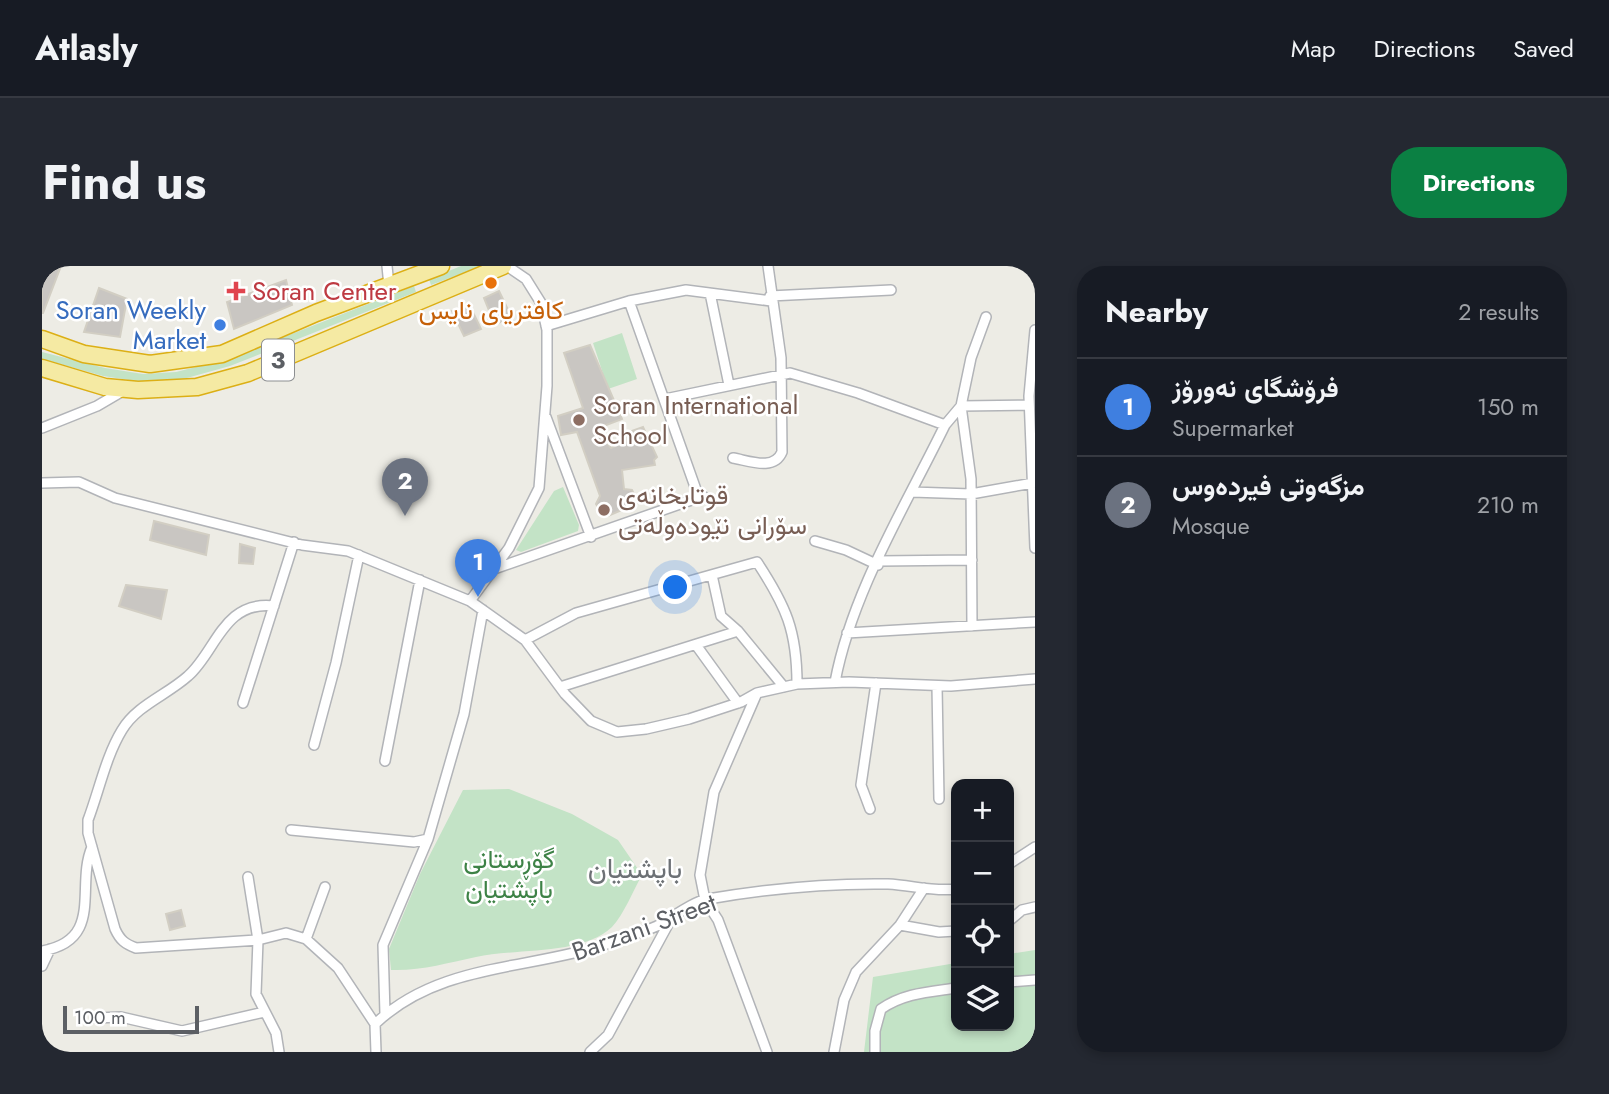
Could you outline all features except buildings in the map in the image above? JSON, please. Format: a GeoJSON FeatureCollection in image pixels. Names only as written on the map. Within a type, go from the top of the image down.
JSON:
{"type":"FeatureCollection","features":[{"type":"Feature","properties":{"kind":"highway","name":"3"},"geometry":{"type":"LineString","coordinates":[[42,339],[84,354],[150,365],[222,354],[442,266]]}},
{"type":"Feature","properties":{"kind":"highway","name":"3"},"geometry":{"type":"LineString","coordinates":[[42,368],[105,387],[197,387],[248,373],[505,266]]}},
{"type":"Feature","properties":{"kind":"highway"},"geometry":{"type":"LineString","coordinates":[[422,273],[424,289],[434,295]]}},
{"type":"Feature","properties":{"kind":"street"},"geometry":{"type":"LineString","coordinates":[[387,266],[389,286]]}},
{"type":"Feature","properties":{"kind":"street"},"geometry":{"type":"LineString","coordinates":[[470,601],[509,548],[539,488],[546,326],[541,303],[526,279],[505,266]]}},
{"type":"Feature","properties":{"kind":"street"},"geometry":{"type":"LineString","coordinates":[[733,458],[773,464],[779,461],[783,438],[780,376],[768,266]]}},
{"type":"Feature","properties":{"kind":"street"},"geometry":{"type":"LineString","coordinates":[[546,326],[629,301],[686,290],[771,299],[891,289]]}},
{"type":"Feature","properties":{"kind":"street"},"geometry":{"type":"LineString","coordinates":[[710,293],[729,385]]}},
{"type":"Feature","properties":{"kind":"street"},"geometry":{"type":"LineString","coordinates":[[494,569],[701,497],[629,301]]}},
{"type":"Feature","properties":{"kind":"street"},"geometry":{"type":"LineString","coordinates":[[972,626],[971,494],[961,405],[971,358],[986,317]]}},
{"type":"Feature","properties":{"kind":"street"},"geometry":{"type":"LineString","coordinates":[[1035,330],[1029,405],[1035,548]]}},
{"type":"Feature","properties":{"kind":"street"},"geometry":{"type":"LineString","coordinates":[[665,399],[780,376],[803,375],[945,425]]}},
{"type":"Feature","properties":{"kind":"street"},"geometry":{"type":"LineString","coordinates":[[42,428],[97,406],[126,389]]}},
{"type":"Feature","properties":{"kind":"street"},"geometry":{"type":"LineString","coordinates":[[961,405],[1029,405]]}},
{"type":"Feature","properties":{"kind":"street"},"geometry":{"type":"LineString","coordinates":[[835,682],[847,633],[878,563],[945,425],[961,405]]}},
{"type":"Feature","properties":{"kind":"street"},"geometry":{"type":"LineString","coordinates":[[544,412],[591,537]]}},
{"type":"Feature","properties":{"kind":"street"},"geometry":{"type":"LineString","coordinates":[[42,483],[79,481],[115,498],[294,542],[359,555],[470,601],[525,640],[560,687],[590,721],[617,732],[646,729],[738,704],[757,693],[797,684],[835,682],[937,686],[1035,679]]}},
{"type":"Feature","properties":{"kind":"street"},"geometry":{"type":"LineString","coordinates":[[912,492],[971,494],[1032,482]]}},
{"type":"Feature","properties":{"kind":"street"},"geometry":{"type":"LineString","coordinates":[[815,541],[878,563],[972,560]]}},
{"type":"Feature","properties":{"kind":"street"},"geometry":{"type":"LineString","coordinates":[[243,703],[294,542]]}},
{"type":"Feature","properties":{"kind":"street"},"geometry":{"type":"LineString","coordinates":[[314,745],[337,663],[359,555]]}},
{"type":"Feature","properties":{"kind":"street"},"geometry":{"type":"LineString","coordinates":[[525,640],[576,613],[757,562],[778,594],[791,627],[797,646],[797,684]]}},
{"type":"Feature","properties":{"kind":"street"},"geometry":{"type":"LineString","coordinates":[[712,575],[722,616],[738,631],[784,687]]}},
{"type":"Feature","properties":{"kind":"street"},"geometry":{"type":"LineString","coordinates":[[385,761],[420,580]]}},
{"type":"Feature","properties":{"kind":"street"},"geometry":{"type":"LineString","coordinates":[[274,606],[260,604],[237,615],[218,634],[190,675],[138,711],[123,727],[88,820],[92,847],[120,940],[129,946],[258,940],[286,933],[306,939],[338,968],[375,1024],[376,1052]]}},
{"type":"Feature","properties":{"kind":"street"},"geometry":{"type":"LineString","coordinates":[[385,1014],[383,945],[428,839],[464,714],[483,610]]}},
{"type":"Feature","properties":{"kind":"street"},"geometry":{"type":"LineString","coordinates":[[847,633],[1035,622]]}},
{"type":"Feature","properties":{"kind":"street"},"geometry":{"type":"LineString","coordinates":[[560,687],[738,631]]}},
{"type":"Feature","properties":{"kind":"street"},"geometry":{"type":"LineString","coordinates":[[696,645],[738,704]]}},
{"type":"Feature","properties":{"kind":"street"},"geometry":{"type":"LineString","coordinates":[[870,809],[861,785],[876,683]]}},
{"type":"Feature","properties":{"kind":"street"},"geometry":{"type":"LineString","coordinates":[[937,686],[939,799]]}},
{"type":"Feature","properties":{"kind":"street"},"geometry":{"type":"LineString","coordinates":[[757,693],[714,792],[700,875],[705,900],[718,920],[767,1052]]}},
{"type":"Feature","properties":{"kind":"street"},"geometry":{"type":"LineString","coordinates":[[291,830],[414,842],[428,839]]}},
{"type":"Feature","properties":{"kind":"street"},"geometry":{"type":"LineString","coordinates":[[42,966],[46,950],[65,944],[82,921],[88,901],[86,861],[92,847]]}},
{"type":"Feature","properties":{"kind":"street"},"geometry":{"type":"LineString","coordinates":[[1014,861],[1035,848]]}},
{"type":"Feature","properties":{"kind":"street"},"geometry":{"type":"LineString","coordinates":[[248,877],[258,940],[256,994],[276,1033],[279,1052]]}},
{"type":"Feature","properties":{"kind":"street","name":"Barzani Street"},"geometry":{"type":"LineString","coordinates":[[375,1024],[385,1014],[459,976],[483,968],[560,958],[653,927],[705,900],[855,885],[951,889]]}},
{"type":"Feature","properties":{"kind":"street"},"geometry":{"type":"LineString","coordinates":[[306,939],[326,887]]}},
{"type":"Feature","properties":{"kind":"street"},"geometry":{"type":"LineString","coordinates":[[834,1052],[844,1000],[856,972],[900,925],[924,888]]}},
{"type":"Feature","properties":{"kind":"street"},"geometry":{"type":"LineString","coordinates":[[1014,917],[1022,910],[1035,907]]}},
{"type":"Feature","properties":{"kind":"street"},"geometry":{"type":"LineString","coordinates":[[590,1052],[608,1035],[672,918]]}},
{"type":"Feature","properties":{"kind":"street"},"geometry":{"type":"LineString","coordinates":[[900,925],[939,932],[951,931]]}},
{"type":"Feature","properties":{"kind":"street"},"geometry":{"type":"LineString","coordinates":[[1014,982],[1035,980]]}},
{"type":"Feature","properties":{"kind":"street"},"geometry":{"type":"LineString","coordinates":[[875,1052],[875,1031],[881,1009],[894,1000],[918,993],[951,989]]}},
{"type":"Feature","properties":{"kind":"street"},"geometry":{"type":"LineString","coordinates":[[95,1018],[121,1017],[183,1031],[264,1012]]}},
{"type":"Feature","properties":{"kind":"green space"},"geometry":{"type":"Polygon","coordinates":[[[461,266],[482,266],[431,285],[429,279],[461,266]]]}},
{"type":"Feature","properties":{"kind":"green space"},"geometry":{"type":"Polygon","coordinates":[[[414,286],[416,292],[230,366],[176,381],[142,382],[103,376],[42,359],[42,352],[105,368],[143,374],[176,372],[228,359],[414,286]]]}},
{"type":"Feature","properties":{"kind":"green space"},"geometry":{"type":"Polygon","coordinates":[[[622,333],[637,379],[608,389],[593,343],[622,333]]]}},
{"type":"Feature","properties":{"kind":"green space"},"geometry":{"type":"Polygon","coordinates":[[[563,487],[579,525],[578,531],[521,552],[516,550],[554,491],[563,487]]]}},
{"type":"Feature","properties":{"kind":"green space","name":"گۆڕستانی باپشتیان"},"geometry":{"type":"Polygon","coordinates":[[[509,789],[572,814],[618,840],[642,875],[620,916],[612,927],[583,943],[547,950],[492,954],[423,968],[391,970],[389,949],[420,874],[463,790],[509,789]]]}},
{"type":"Feature","properties":{"kind":"green space"},"geometry":{"type":"Polygon","coordinates":[[[1035,950],[1035,1052],[864,1052],[873,977],[951,964],[951,1031],[1014,1031],[1014,953],[1035,950]]]}},
{"type":"Feature","properties":{"kind":"place","name":"کافتریای نایس"},"geometry":{"type":"Point","coordinates":[491,283]}},
{"type":"Feature","properties":{"kind":"place","name":"Soran Center"},"geometry":{"type":"Point","coordinates":[236,291]}},
{"type":"Feature","properties":{"kind":"place","name":"Soran Weekly Market"},"geometry":{"type":"Point","coordinates":[220,325]}},
{"type":"Feature","properties":{"kind":"place","name":"Soran International School"},"geometry":{"type":"Point","coordinates":[579,420]}},
{"type":"Feature","properties":{"kind":"place","name":"قوتابخانەی سۆرانی نێودەوڵەتی"},"geometry":{"type":"Point","coordinates":[604,510]}},
{"type":"Feature","properties":{"kind":"place","name":"مزگەوتی فیردەوس"},"geometry":{"type":"Point","coordinates":[405,516]}},
{"type":"Feature","properties":{"kind":"place","name":"فرۆشگای نەورۆز"},"geometry":{"type":"Point","coordinates":[478,597]}},
{"type":"Feature","properties":{"kind":"district","name":"باپشتیان"},"geometry":{"type":"Point","coordinates":[635,868]}}]}
